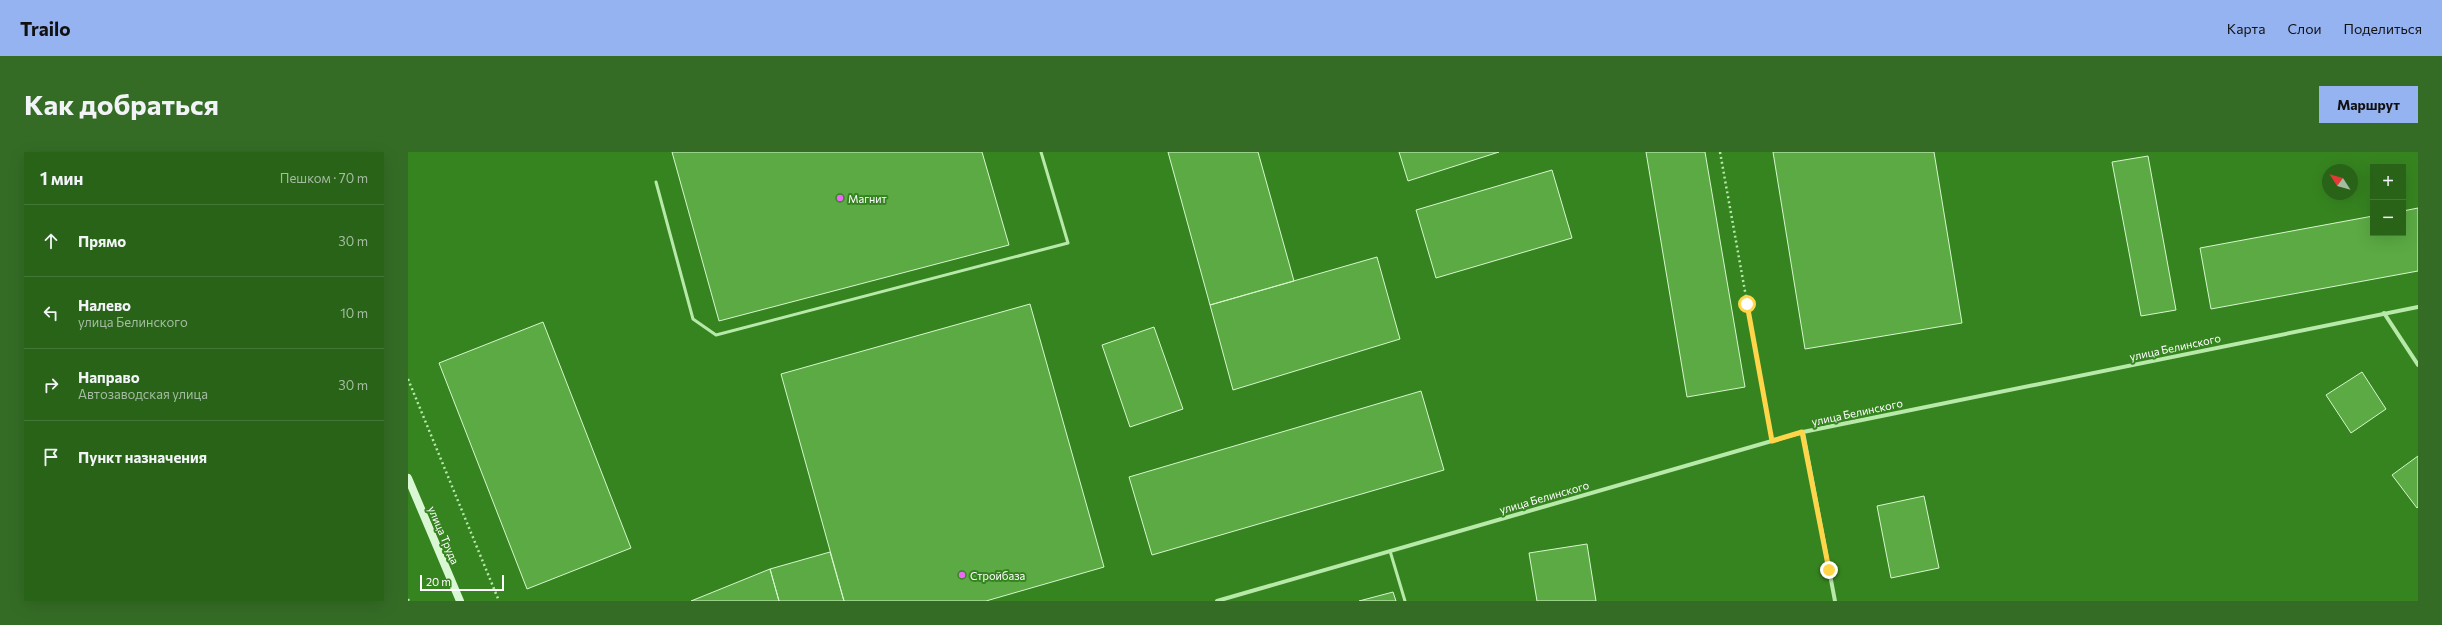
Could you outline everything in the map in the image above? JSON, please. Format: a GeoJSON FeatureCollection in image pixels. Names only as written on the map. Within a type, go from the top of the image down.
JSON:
{"type":"FeatureCollection","features":[{"type":"Feature","properties":{"kind":"main road","name":"улица Труда"},"geometry":{"type":"LineString","coordinates":[[408,478],[460,601]]}},
{"type":"Feature","properties":{"kind":"street","name":"улица Белинского"},"geometry":{"type":"LineString","coordinates":[[1217,601],[1802,432],[2418,307]]}},
{"type":"Feature","properties":{"kind":"street"},"geometry":{"type":"LineString","coordinates":[[2384,313],[2418,365]]}},
{"type":"Feature","properties":{"kind":"street"},"geometry":{"type":"LineString","coordinates":[[1802,432],[1835,601]]}},
{"type":"Feature","properties":{"kind":"lane"},"geometry":{"type":"LineString","coordinates":[[656,182],[693,319],[716,335],[1068,243],[1041,152]]}},
{"type":"Feature","properties":{"kind":"lane"},"geometry":{"type":"LineString","coordinates":[[1390,551],[1405,601]]}},
{"type":"Feature","properties":{"kind":"path"},"geometry":{"type":"LineString","coordinates":[[1720,152],[1772,441]]}},
{"type":"Feature","properties":{"kind":"path"},"geometry":{"type":"LineString","coordinates":[[408,379],[499,601]]}},
{"type":"Feature","properties":{"kind":"building","name":"Магнит"},"geometry":{"type":"Polygon","coordinates":[[[672,152],[982,152],[1009,245],[719,321],[672,152]]]}},
{"type":"Feature","properties":{"kind":"building"},"geometry":{"type":"Polygon","coordinates":[[[1168,152],[1258,152],[1294,281],[1210,305],[1168,152]]]}},
{"type":"Feature","properties":{"kind":"building"},"geometry":{"type":"Polygon","coordinates":[[[1399,152],[1499,152],[1408,181],[1399,152]]]}},
{"type":"Feature","properties":{"kind":"building"},"geometry":{"type":"Polygon","coordinates":[[[1646,152],[1705,152],[1745,387],[1687,397],[1646,152]]]}},
{"type":"Feature","properties":{"kind":"building"},"geometry":{"type":"Polygon","coordinates":[[[1773,152],[1934,152],[1962,323],[1805,349],[1773,152]]]}},
{"type":"Feature","properties":{"kind":"building"},"geometry":{"type":"Polygon","coordinates":[[[2148,156],[2176,310],[2141,316],[2112,162],[2148,156]]]}},
{"type":"Feature","properties":{"kind":"building"},"geometry":{"type":"Polygon","coordinates":[[[1552,170],[1572,238],[1436,278],[1416,210],[1552,170]]]}},
{"type":"Feature","properties":{"kind":"building"},"geometry":{"type":"Polygon","coordinates":[[[2418,208],[2418,271],[2211,309],[2200,248],[2370,217],[2370,236],[2406,236],[2406,210],[2418,208]]]}},
{"type":"Feature","properties":{"kind":"building"},"geometry":{"type":"Polygon","coordinates":[[[1377,257],[1400,339],[1233,390],[1210,305],[1377,257]]]}},
{"type":"Feature","properties":{"kind":"building"},"geometry":{"type":"Polygon","coordinates":[[[1030,304],[1104,567],[986,601],[844,601],[781,374],[1030,304]]]}},
{"type":"Feature","properties":{"kind":"building"},"geometry":{"type":"Polygon","coordinates":[[[543,322],[631,548],[527,589],[439,363],[543,322]]]}},
{"type":"Feature","properties":{"kind":"building"},"geometry":{"type":"Polygon","coordinates":[[[1154,327],[1183,409],[1130,427],[1102,345],[1154,327]]]}},
{"type":"Feature","properties":{"kind":"building"},"geometry":{"type":"Polygon","coordinates":[[[2362,372],[2386,409],[2351,433],[2326,395],[2362,372]]]}},
{"type":"Feature","properties":{"kind":"building"},"geometry":{"type":"Polygon","coordinates":[[[1421,391],[1444,470],[1152,555],[1129,477],[1421,391]]]}},
{"type":"Feature","properties":{"kind":"building"},"geometry":{"type":"Polygon","coordinates":[[[2418,456],[2418,507],[2417,508],[2392,475],[2418,456]]]}},
{"type":"Feature","properties":{"kind":"building"},"geometry":{"type":"Polygon","coordinates":[[[1924,496],[1939,568],[1891,578],[1877,506],[1924,496]]]}},
{"type":"Feature","properties":{"kind":"building"},"geometry":{"type":"Polygon","coordinates":[[[1587,544],[1596,601],[1537,601],[1529,553],[1587,544]]]}},
{"type":"Feature","properties":{"kind":"building"},"geometry":{"type":"Polygon","coordinates":[[[830,552],[844,601],[779,601],[770,569],[830,552]]]}},
{"type":"Feature","properties":{"kind":"building"},"geometry":{"type":"Polygon","coordinates":[[[770,569],[779,601],[691,601],[770,569]]]}},
{"type":"Feature","properties":{"kind":"building"},"geometry":{"type":"Polygon","coordinates":[[[1393,592],[1396,601],[1359,601],[1393,592]]]}},
{"type":"Feature","properties":{"kind":"place","name":"Магнит"},"geometry":{"type":"Point","coordinates":[840,198]}},
{"type":"Feature","properties":{"kind":"place","name":"Стройбаза"},"geometry":{"type":"Point","coordinates":[962,575]}},
{"type":"Feature","properties":{"kind":"route"},"geometry":{"type":"LineString","coordinates":[[1747,304],[1772,441],[1802,432],[1829,570]]}}]}
